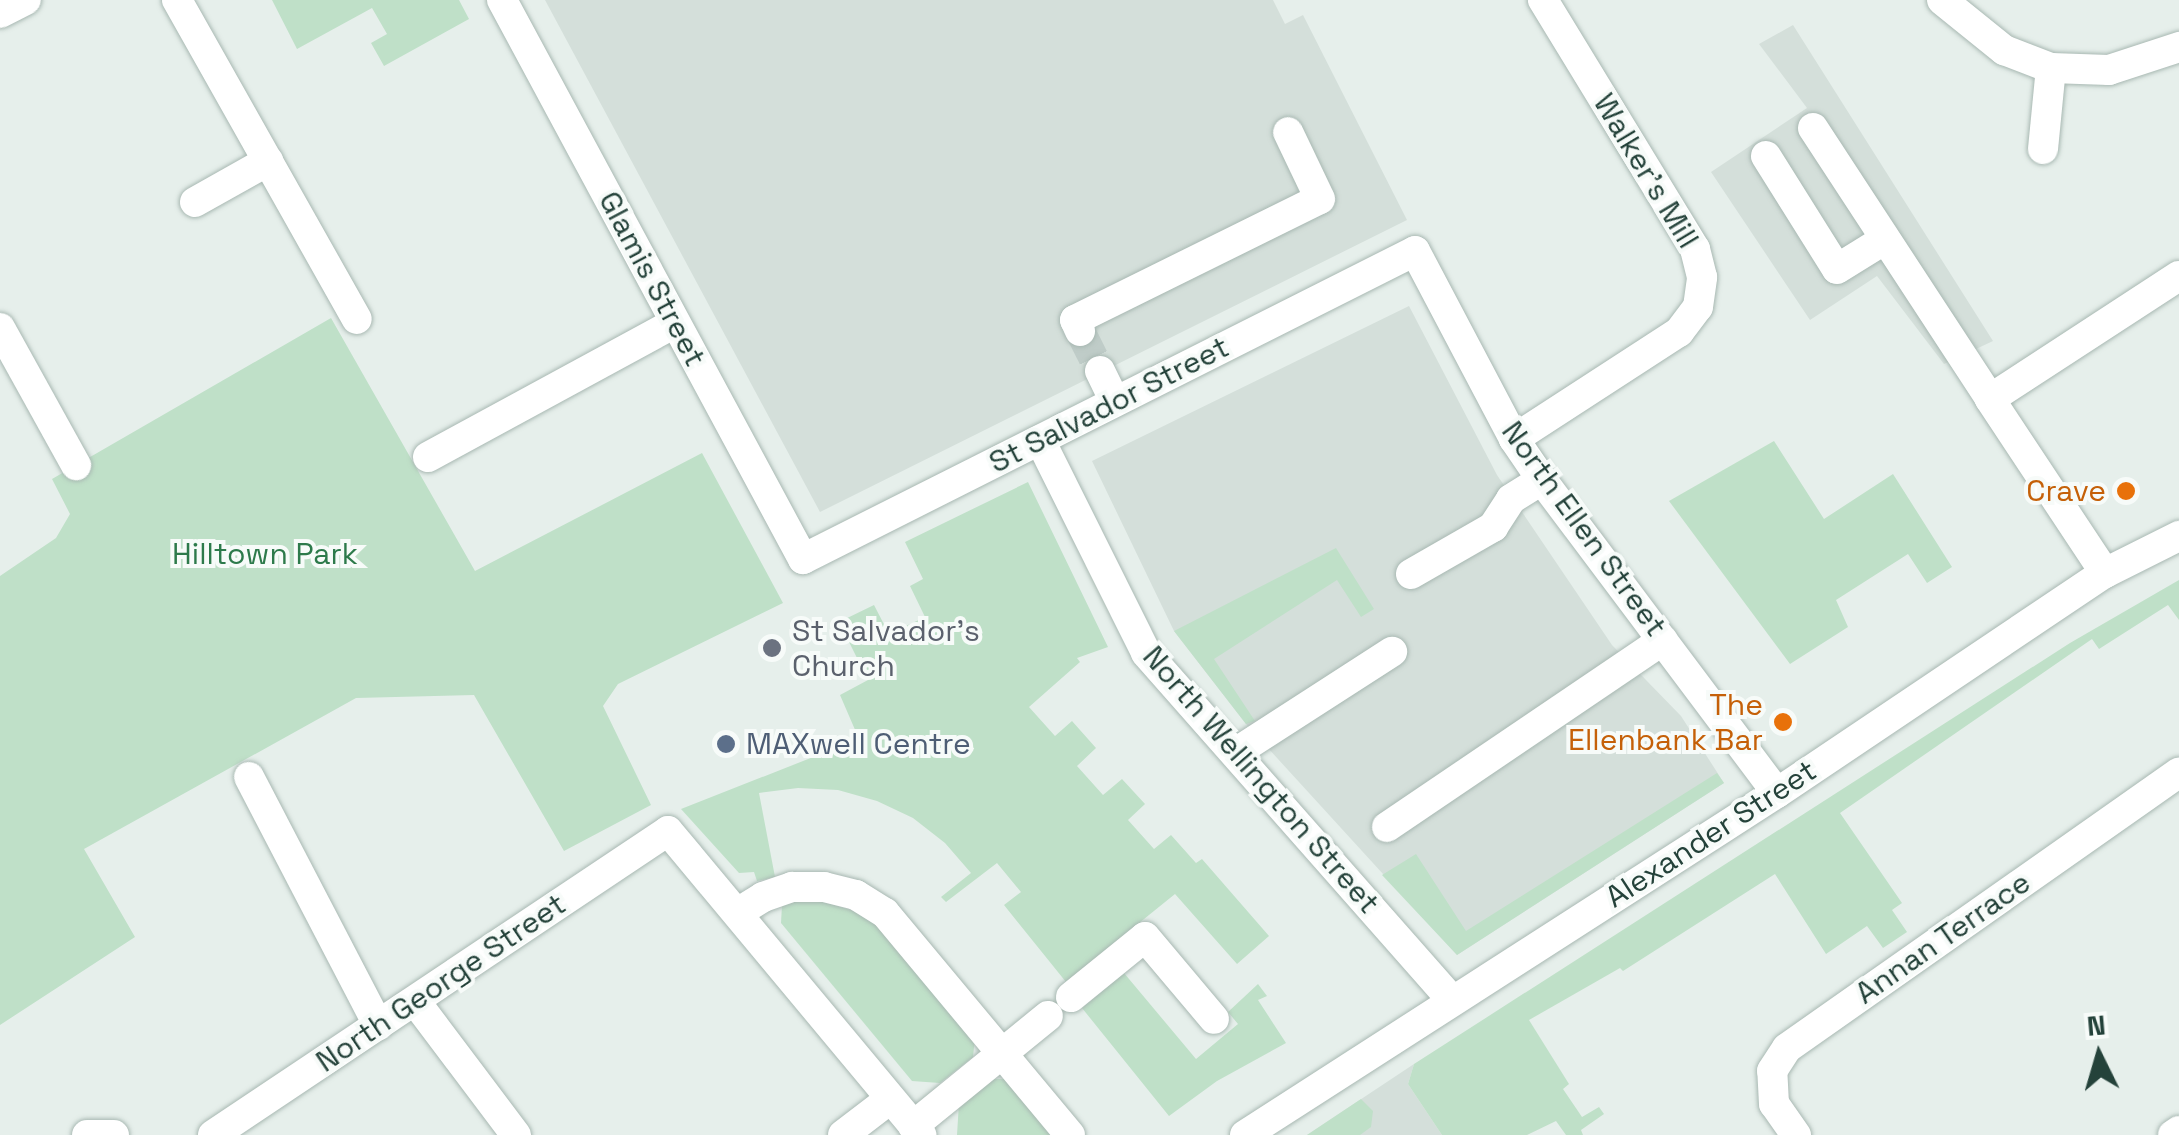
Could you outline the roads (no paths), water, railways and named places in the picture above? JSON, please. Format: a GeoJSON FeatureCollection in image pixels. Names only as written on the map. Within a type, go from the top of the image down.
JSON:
{"type":"FeatureCollection","features":[{"type":"Feature","properties":{"kind":"street"},"geometry":{"type":"LineString","coordinates":[[0,13],[26,0]]}},
{"type":"Feature","properties":{"kind":"street"},"geometry":{"type":"LineString","coordinates":[[177,0],[357,320]]}},
{"type":"Feature","properties":{"kind":"street","name":"Glamis Street"},"geometry":{"type":"LineString","coordinates":[[502,0],[802,559]]}},
{"type":"Feature","properties":{"kind":"street","name":"Walker's Mill"},"geometry":{"type":"LineString","coordinates":[[1514,439],[1679,332],[1698,307],[1702,278],[1695,249],[1543,0]]}},
{"type":"Feature","properties":{"kind":"street"},"geometry":{"type":"LineString","coordinates":[[1942,0],[2004,50],[2052,68],[2109,70],[2179,47]]}},
{"type":"Feature","properties":{"kind":"street"},"geometry":{"type":"LineString","coordinates":[[2042,149],[2052,68]]}},
{"type":"Feature","properties":{"kind":"street"},"geometry":{"type":"LineString","coordinates":[[1813,128],[2105,573]]}},
{"type":"Feature","properties":{"kind":"street"},"geometry":{"type":"LineString","coordinates":[[1080,331],[1075,320],[1320,200],[1288,132]]}},
{"type":"Feature","properties":{"kind":"street"},"geometry":{"type":"LineString","coordinates":[[1766,156],[1837,269],[1884,240]]}},
{"type":"Feature","properties":{"kind":"street"},"geometry":{"type":"LineString","coordinates":[[194,202],[268,161]]}},
{"type":"Feature","properties":{"kind":"street","name":"North Ellen Street"},"geometry":{"type":"LineString","coordinates":[[1415,251],[1514,439],[1777,793]]}},
{"type":"Feature","properties":{"kind":"street","name":"St Salvador Street"},"geometry":{"type":"LineString","coordinates":[[802,559],[1415,251]]}},
{"type":"Feature","properties":{"kind":"street"},"geometry":{"type":"LineString","coordinates":[[1990,399],[2179,276]]}},
{"type":"Feature","properties":{"kind":"street"},"geometry":{"type":"LineString","coordinates":[[428,457],[676,323]]}},
{"type":"Feature","properties":{"kind":"street"},"geometry":{"type":"LineString","coordinates":[[0,328],[8,362],[76,466]]}},
{"type":"Feature","properties":{"kind":"street"},"geometry":{"type":"LineString","coordinates":[[1100,371],[1115,402]]}},
{"type":"Feature","properties":{"kind":"street","name":"North Wellington Street"},"geometry":{"type":"LineString","coordinates":[[1040,440],[1146,653],[1451,999]]}},
{"type":"Feature","properties":{"kind":"street"},"geometry":{"type":"LineString","coordinates":[[1410,574],[1493,527],[1510,499],[1542,480]]}},
{"type":"Feature","properties":{"kind":"street","name":"Alexander Street"},"geometry":{"type":"LineString","coordinates":[[1245,1135],[1451,999],[1777,793],[2105,573],[2179,536]]}},
{"type":"Feature","properties":{"kind":"street"},"geometry":{"type":"LineString","coordinates":[[1387,827],[1663,640]]}},
{"type":"Feature","properties":{"kind":"street"},"geometry":{"type":"LineString","coordinates":[[1236,753],[1392,652]]}},
{"type":"Feature","properties":{"kind":"street","name":"Annan Terrace"},"geometry":{"type":"LineString","coordinates":[[1796,1135],[1774,1104],[1772,1071],[1787,1048],[2179,772]]}},
{"type":"Feature","properties":{"kind":"street"},"geometry":{"type":"LineString","coordinates":[[248,777],[378,1025]]}},
{"type":"Feature","properties":{"kind":"street","name":"North George Street"},"geometry":{"type":"LineString","coordinates":[[213,1135],[668,831],[739,912]]}},
{"type":"Feature","properties":{"kind":"street"},"geometry":{"type":"LineString","coordinates":[[1070,1135],[1002,1054],[886,914],[856,895],[824,886],[792,887],[763,896],[739,912],[917,1130],[1002,1054],[1144,937],[1214,1020]]}},
{"type":"Feature","properties":{"kind":"street"},"geometry":{"type":"LineString","coordinates":[[415,1001],[516,1135]]}},
{"type":"Feature","properties":{"kind":"street"},"geometry":{"type":"LineString","coordinates":[[843,1135],[890,1099]]}},
{"type":"Feature","properties":{"kind":"street"},"geometry":{"type":"LineString","coordinates":[[2173,1135],[2179,1131]]}},
{"type":"Feature","properties":{"kind":"street"},"geometry":{"type":"LineString","coordinates":[[87,1135],[114,1135]]}},
{"type":"Feature","properties":{"kind":"tunnel"},"geometry":{"type":"LineString","coordinates":[[1080,331],[1100,371]]}},
{"type":"Feature","properties":{"kind":"place","name":"Crave"},"geometry":{"type":"Point","coordinates":[2126,491]}},
{"type":"Feature","properties":{"kind":"place","name":"St Salvador's Church"},"geometry":{"type":"Point","coordinates":[772,648]}},
{"type":"Feature","properties":{"kind":"place","name":"The Ellenbank Bar"},"geometry":{"type":"Point","coordinates":[1783,722]}},
{"type":"Feature","properties":{"kind":"place","name":"MAXwell Centre"},"geometry":{"type":"Point","coordinates":[726,744]}},
{"type":"Feature","properties":{"kind":"park label","name":"Hilltown Park"},"geometry":{"type":"Point","coordinates":[265,554]}}]}
